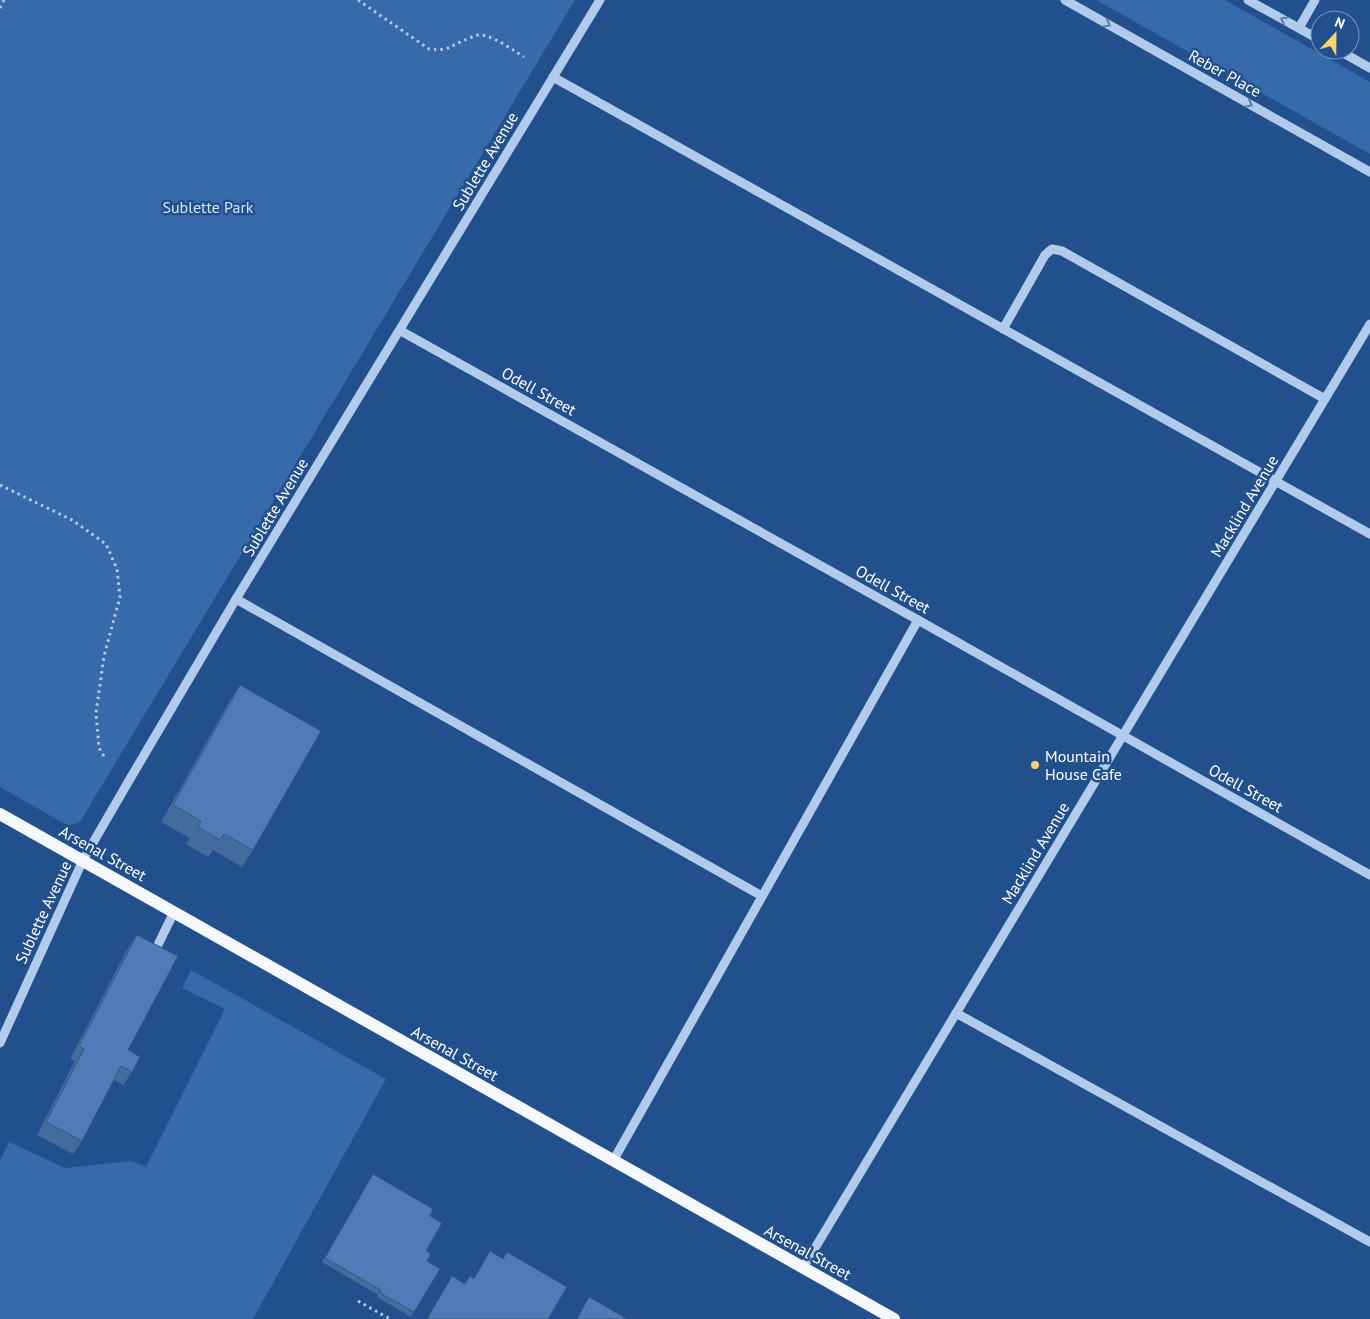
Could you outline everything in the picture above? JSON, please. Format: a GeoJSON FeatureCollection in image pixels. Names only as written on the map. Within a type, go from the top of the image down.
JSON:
{"type":"FeatureCollection","features":[{"type":"Feature","properties":{"kind":"main road","name":"Arsenal Street"},"geometry":{"type":"LineString","coordinates":[[0,814],[894,1319]]}},
{"type":"Feature","properties":{"kind":"street","name":"Sublette Avenue"},"geometry":{"type":"LineString","coordinates":[[0,1042],[83,860],[236,600],[600,0]]}},
{"type":"Feature","properties":{"kind":"street","name":"Reber Place"},"geometry":{"type":"LineString","coordinates":[[1065,0],[1370,172]]}},
{"type":"Feature","properties":{"kind":"street"},"geometry":{"type":"LineString","coordinates":[[1248,0],[1310,34]]}},
{"type":"Feature","properties":{"kind":"street"},"geometry":{"type":"LineString","coordinates":[[1299,28],[1315,0]]}},
{"type":"Feature","properties":{"kind":"street"},"geometry":{"type":"LineString","coordinates":[[1356,60],[1370,68]]}},
{"type":"Feature","properties":{"kind":"street"},"geometry":{"type":"LineString","coordinates":[[552,77],[1370,534]]}},
{"type":"Feature","properties":{"kind":"street"},"geometry":{"type":"LineString","coordinates":[[1003,329],[1046,254],[1052,249],[1062,251],[1325,399]]}},
{"type":"Feature","properties":{"kind":"street","name":"Macklind Avenue"},"geometry":{"type":"LineString","coordinates":[[803,1268],[1370,324]]}},
{"type":"Feature","properties":{"kind":"street","name":"Odell Street"},"geometry":{"type":"LineString","coordinates":[[400,331],[1370,875]]}},
{"type":"Feature","properties":{"kind":"street"},"geometry":{"type":"LineString","coordinates":[[236,600],[762,896]]}},
{"type":"Feature","properties":{"kind":"street"},"geometry":{"type":"LineString","coordinates":[[613,1161],[918,620]]}},
{"type":"Feature","properties":{"kind":"street"},"geometry":{"type":"LineString","coordinates":[[151,959],[174,912]]}},
{"type":"Feature","properties":{"kind":"street"},"geometry":{"type":"LineString","coordinates":[[956,1013],[1370,1242]]}},
{"type":"Feature","properties":{"kind":"path"},"geometry":{"type":"LineString","coordinates":[[0,8],[4,0]]}},
{"type":"Feature","properties":{"kind":"path"},"geometry":{"type":"LineString","coordinates":[[358,0],[429,49],[440,50],[452,47],[460,41],[478,35],[495,40],[524,57]]}},
{"type":"Feature","properties":{"kind":"path"},"geometry":{"type":"LineString","coordinates":[[0,484],[72,520],[106,544],[116,569],[120,597],[104,656],[96,713],[99,748],[105,758]]}},
{"type":"Feature","properties":{"kind":"path"},"geometry":{"type":"LineString","coordinates":[[358,1301],[390,1319]]}},
{"type":"Feature","properties":{"kind":"green space","name":"Sublette Park"},"geometry":{"type":"Polygon","coordinates":[[[0,0],[575,0],[80,822],[72,825],[65,824],[0,787],[0,0]]]}},
{"type":"Feature","properties":{"kind":"green space"},"geometry":{"type":"Polygon","coordinates":[[[1096,0],[1225,0],[1310,48],[1310,60],[1331,60],[1370,82],[1370,154],[1096,0]]]}},
{"type":"Feature","properties":{"kind":"green space"},"geometry":{"type":"Polygon","coordinates":[[[191,970],[386,1079],[253,1319],[0,1319],[0,1161],[9,1142],[65,1168],[132,1161],[146,1167],[225,1009],[182,988],[191,970]]]}},
{"type":"Feature","properties":{"kind":"building"},"geometry":{"type":"Polygon","coordinates":[[[240,685],[321,731],[253,850],[224,834],[220,840],[198,827],[201,821],[173,805],[240,685]]]}},
{"type":"Feature","properties":{"kind":"building"},"geometry":{"type":"Polygon","coordinates":[[[137,935],[178,956],[128,1050],[140,1057],[132,1072],[121,1066],[82,1141],[46,1122],[84,1049],[79,1046],[137,935]]]}},
{"type":"Feature","properties":{"kind":"building"},"geometry":{"type":"Polygon","coordinates":[[[373,1174],[433,1209],[430,1216],[442,1223],[426,1251],[431,1254],[427,1261],[440,1269],[414,1312],[380,1293],[381,1290],[325,1258],[373,1174]]]}},
{"type":"Feature","properties":{"kind":"building"},"geometry":{"type":"Polygon","coordinates":[[[490,1251],[503,1259],[507,1252],[567,1287],[548,1319],[427,1319],[452,1276],[465,1284],[470,1276],[474,1279],[490,1251]]]}},
{"type":"Feature","properties":{"kind":"building"},"geometry":{"type":"Polygon","coordinates":[[[589,1297],[627,1319],[577,1319],[589,1297]]]}},
{"type":"Feature","properties":{"kind":"place","name":"Mountain House Cafe"},"geometry":{"type":"Point","coordinates":[1035,765]}}]}
